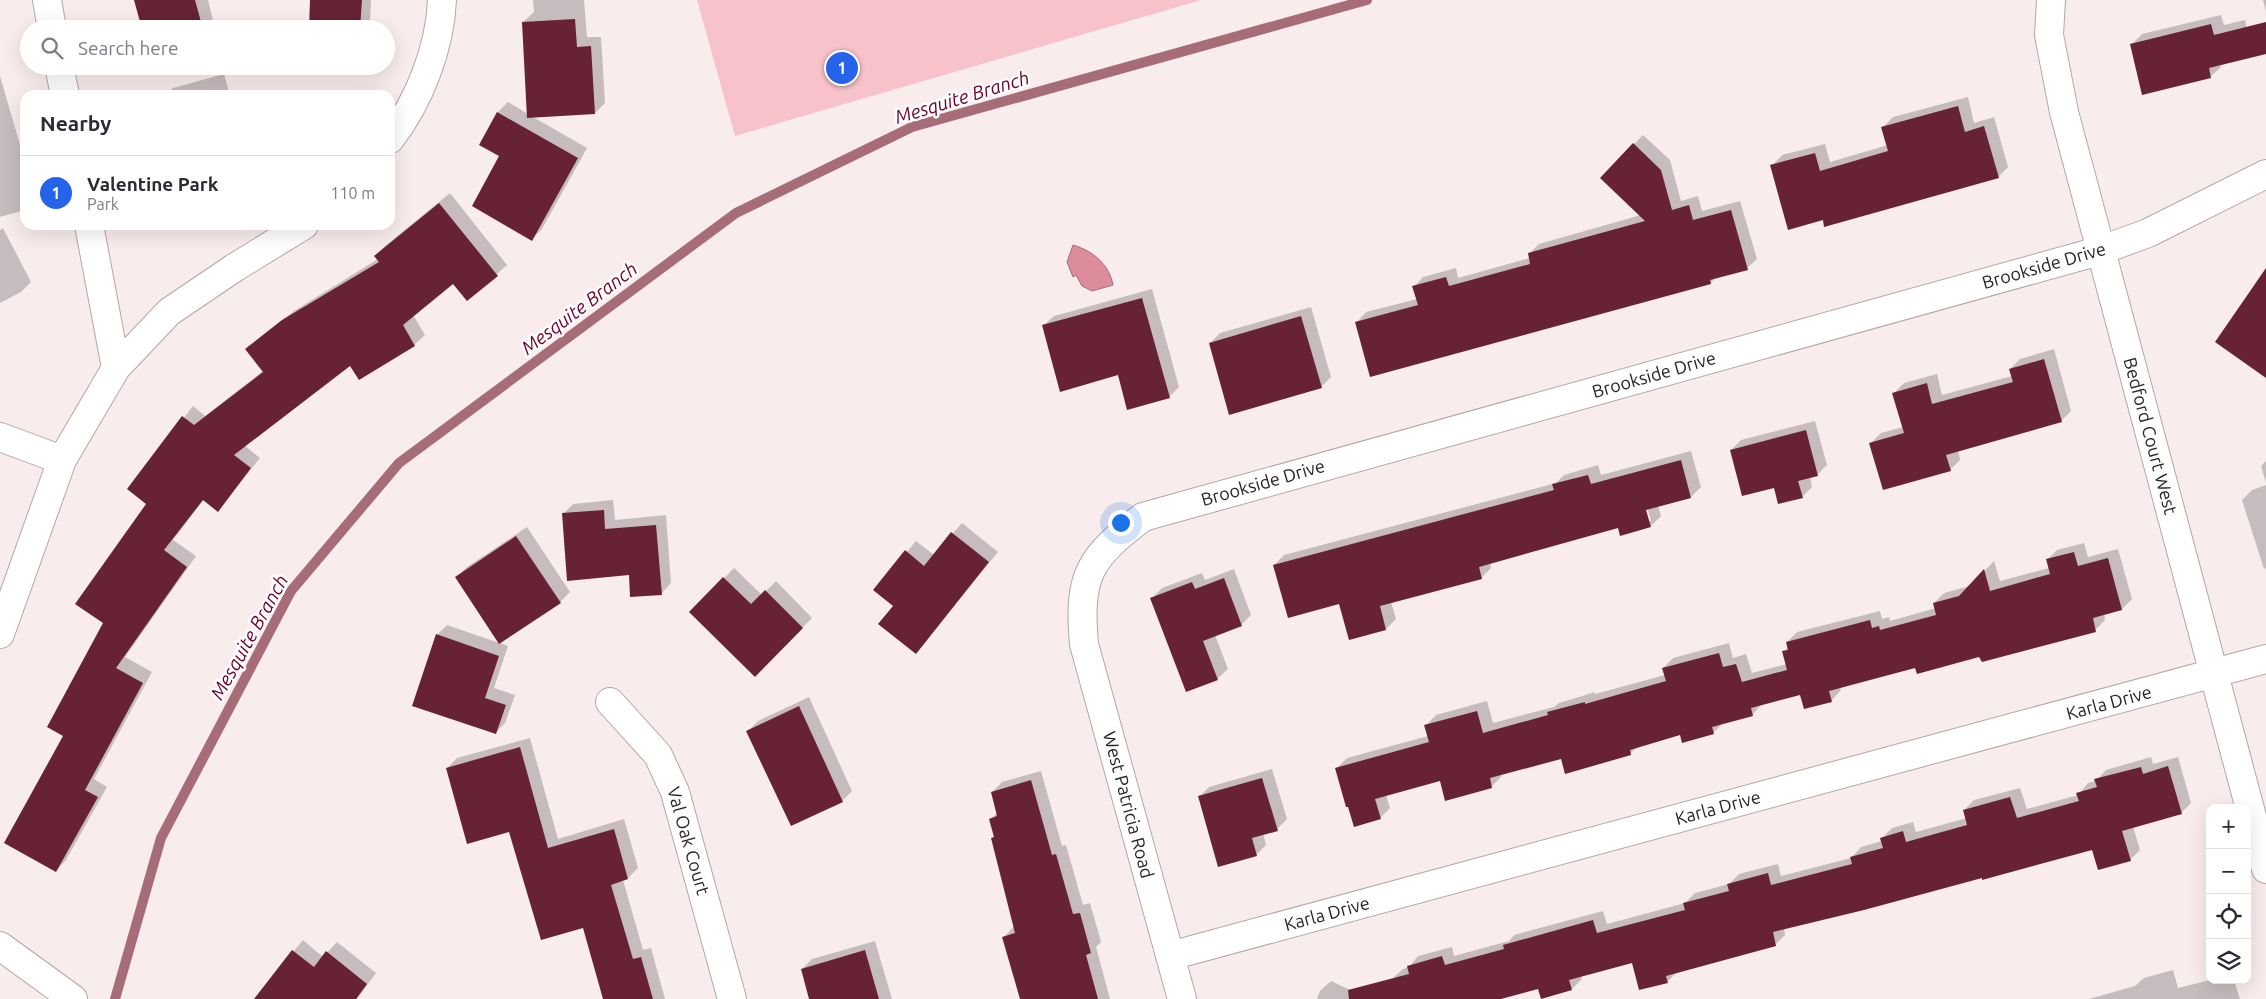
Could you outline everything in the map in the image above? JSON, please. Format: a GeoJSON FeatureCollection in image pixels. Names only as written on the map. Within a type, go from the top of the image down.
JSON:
{"type":"FeatureCollection","features":[{"type":"Feature","properties":{"kind":"street"},"geometry":{"type":"LineString","coordinates":[[47,0],[50,20]]}},
{"type":"Feature","properties":{"kind":"street"},"geometry":{"type":"LineString","coordinates":[[395,133],[405,120],[430,63],[441,14],[442,0]]}},
{"type":"Feature","properties":{"kind":"street","name":"Bedford Court West"},"geometry":{"type":"LineString","coordinates":[[2051,0],[2049,35],[2055,72],[2099,250],[2215,674],[2266,869]]}},
{"type":"Feature","properties":{"kind":"street"},"geometry":{"type":"LineString","coordinates":[[61,75],[64,90]]}},
{"type":"Feature","properties":{"kind":"street","name":"Brookside Drive"},"geometry":{"type":"LineString","coordinates":[[1081,609],[1087,576],[1109,542],[1143,517],[2099,250],[2148,233],[2266,174]]}},
{"type":"Feature","properties":{"kind":"street"},"geometry":{"type":"LineString","coordinates":[[90,230],[116,368]]}},
{"type":"Feature","properties":{"kind":"street"},"geometry":{"type":"LineString","coordinates":[[0,634],[62,460],[116,368],[169,312],[234,268],[296,230]]}},
{"type":"Feature","properties":{"kind":"street"},"geometry":{"type":"LineString","coordinates":[[0,437],[62,460]]}},
{"type":"Feature","properties":{"kind":"street","name":"West Patricia Road"},"geometry":{"type":"LineString","coordinates":[[1081,609],[1084,644],[1182,999]]}},
{"type":"Feature","properties":{"kind":"street","name":"Karla Drive"},"geometry":{"type":"LineString","coordinates":[[1170,956],[2266,659]]}},
{"type":"Feature","properties":{"kind":"street","name":"Val Oak Court"},"geometry":{"type":"LineString","coordinates":[[610,702],[658,755],[675,792],[732,999]]}},
{"type":"Feature","properties":{"kind":"street"},"geometry":{"type":"LineString","coordinates":[[0,946],[68,996]]}},
{"type":"Feature","properties":{"kind":"shaded area"},"geometry":{"type":"Polygon","coordinates":[[[697,0],[1201,0],[735,136],[697,0]]]}},
{"type":"Feature","properties":{"kind":"shaded area"},"geometry":{"type":"Polygon","coordinates":[[[1073,245],[1099,259],[1108,271],[1113,285],[1092,291],[1082,286],[1076,275],[1073,277],[1067,262],[1073,245]]]}},
{"type":"Feature","properties":{"kind":"building"},"geometry":{"type":"Polygon","coordinates":[[[134,0],[195,0],[201,20],[140,20],[134,0]]]}},
{"type":"Feature","properties":{"kind":"building"},"geometry":{"type":"Polygon","coordinates":[[[310,0],[362,0],[361,20],[309,20],[310,0]]]}},
{"type":"Feature","properties":{"kind":"building"},"geometry":{"type":"Polygon","coordinates":[[[575,19],[577,47],[591,46],[595,114],[527,118],[522,22],[575,19]]]}},
{"type":"Feature","properties":{"kind":"building"},"geometry":{"type":"Polygon","coordinates":[[[2266,22],[2266,54],[2209,68],[2211,78],[2142,95],[2130,44],[2211,24],[2214,35],[2266,22]]]}},
{"type":"Feature","properties":{"kind":"building"},"geometry":{"type":"Polygon","coordinates":[[[1958,106],[1965,132],[1984,126],[1999,178],[1824,227],[1823,220],[1788,230],[1770,165],[1815,153],[1820,171],[1888,151],[1881,127],[1958,106]]]}},
{"type":"Feature","properties":{"kind":"building"},"geometry":{"type":"Polygon","coordinates":[[[497,112],[578,158],[532,241],[472,206],[499,156],[479,145],[497,112]]]}},
{"type":"Feature","properties":{"kind":"building"},"geometry":{"type":"Polygon","coordinates":[[[1633,143],[1661,170],[1672,210],[1689,205],[1693,220],[1731,210],[1748,270],[1710,280],[1711,284],[1370,377],[1355,322],[1418,305],[1412,286],[1446,277],[1449,286],[1530,264],[1528,253],[1645,221],[1600,178],[1633,143]]]}},
{"type":"Feature","properties":{"kind":"building"},"geometry":{"type":"Polygon","coordinates":[[[439,203],[498,276],[467,301],[453,284],[403,325],[415,346],[359,380],[350,366],[234,455],[251,468],[218,512],[203,500],[164,550],[187,567],[116,668],[143,683],[85,790],[98,797],[56,872],[4,843],[63,736],[47,727],[103,623],[75,604],[146,504],[127,489],[182,416],[194,425],[263,372],[245,349],[282,320],[379,262],[374,256],[439,203]]]}},
{"type":"Feature","properties":{"kind":"building"},"geometry":{"type":"Polygon","coordinates":[[[2266,268],[2266,378],[2215,342],[2266,268]]]}},
{"type":"Feature","properties":{"kind":"building"},"geometry":{"type":"Polygon","coordinates":[[[1142,298],[1170,398],[1127,410],[1118,375],[1060,392],[1042,325],[1142,298]]]}},
{"type":"Feature","properties":{"kind":"building"},"geometry":{"type":"Polygon","coordinates":[[[1301,316],[1322,388],[1229,415],[1209,343],[1301,316]]]}},
{"type":"Feature","properties":{"kind":"building"},"geometry":{"type":"Polygon","coordinates":[[[2044,359],[2062,422],[1946,455],[1951,471],[1883,490],[1869,443],[1904,433],[1892,393],[1927,383],[1932,404],[2013,382],[2009,369],[2044,359]]]}},
{"type":"Feature","properties":{"kind":"building"},"geometry":{"type":"Polygon","coordinates":[[[1806,430],[1818,476],[1798,481],[1803,498],[1778,504],[1774,488],[1742,496],[1730,450],[1806,430]]]}},
{"type":"Feature","properties":{"kind":"building"},"geometry":{"type":"Polygon","coordinates":[[[1681,460],[1691,498],[1646,510],[1651,527],[1620,536],[1618,528],[1479,567],[1482,579],[1380,606],[1386,630],[1349,640],[1339,604],[1288,618],[1273,565],[1554,490],[1552,484],[1588,475],[1591,484],[1681,460]]]}},
{"type":"Feature","properties":{"kind":"building"},"geometry":{"type":"Polygon","coordinates":[[[604,510],[605,529],[656,525],[662,595],[630,597],[629,575],[567,581],[562,513],[604,510]]]}},
{"type":"Feature","properties":{"kind":"building"},"geometry":{"type":"Polygon","coordinates":[[[951,532],[989,562],[916,654],[878,624],[893,606],[873,590],[905,550],[924,566],[951,532]]]}},
{"type":"Feature","properties":{"kind":"building"},"geometry":{"type":"Polygon","coordinates":[[[516,536],[561,603],[499,644],[455,577],[516,536]]]}},
{"type":"Feature","properties":{"kind":"building"},"geometry":{"type":"Polygon","coordinates":[[[2074,552],[2078,566],[2108,558],[2122,610],[2093,618],[2096,632],[1982,662],[1979,657],[1917,674],[1915,668],[1829,691],[1832,702],[1804,709],[1800,695],[1751,708],[1753,716],[1712,727],[1714,734],[1682,743],[1680,735],[1630,750],[1631,755],[1565,774],[1561,759],[1490,778],[1492,788],[1445,801],[1440,781],[1375,799],[1381,819],[1354,827],[1348,807],[1346,807],[1335,768],[1429,742],[1424,725],[1477,711],[1483,733],[1548,715],[1547,712],[1585,702],[1585,704],[1666,681],[1662,668],[1719,653],[1723,667],[1736,664],[1742,682],[1787,670],[1782,651],[1788,650],[1786,642],[1870,620],[1872,628],[1879,626],[1880,630],[1936,615],[1933,603],[1959,596],[1984,569],[1990,591],[2050,574],[2046,559],[2074,552]]]}},
{"type":"Feature","properties":{"kind":"building"},"geometry":{"type":"Polygon","coordinates":[[[723,577],[751,604],[765,590],[803,628],[755,677],[689,612],[723,577]]]}},
{"type":"Feature","properties":{"kind":"building"},"geometry":{"type":"Polygon","coordinates":[[[1224,578],[1242,626],[1203,641],[1218,680],[1186,692],[1150,598],[1192,582],[1195,589],[1224,578]]]}},
{"type":"Feature","properties":{"kind":"building"},"geometry":{"type":"Polygon","coordinates":[[[436,634],[499,656],[485,698],[506,705],[496,734],[412,706],[436,634]]]}},
{"type":"Feature","properties":{"kind":"building"},"geometry":{"type":"Polygon","coordinates":[[[799,706],[843,802],[791,826],[746,731],[799,706]]]}},
{"type":"Feature","properties":{"kind":"building"},"geometry":{"type":"Polygon","coordinates":[[[520,747],[548,848],[614,829],[628,879],[611,885],[633,959],[641,957],[653,999],[603,999],[583,928],[541,940],[509,832],[467,844],[446,768],[520,747]]]}},
{"type":"Feature","properties":{"kind":"building"},"geometry":{"type":"Polygon","coordinates":[[[2168,766],[2182,814],[2122,831],[2131,861],[2098,870],[2092,850],[1982,880],[1982,878],[1773,932],[1776,946],[1666,976],[1668,983],[1639,990],[1632,963],[1569,980],[1572,990],[1541,999],[1538,989],[1501,999],[1349,999],[1348,990],[1409,974],[1407,966],[1442,956],[1445,965],[1504,949],[1503,945],[1593,920],[1597,933],[1685,910],[1683,903],[1729,891],[1727,884],[1768,873],[1771,885],[1852,864],[1850,857],[1883,848],[1880,838],[1903,831],[1906,842],[1967,825],[1963,810],[2010,797],[2017,818],[2079,801],[2076,793],[2097,787],[2094,779],[2141,767],[2143,774],[2168,766]]]}},
{"type":"Feature","properties":{"kind":"building"},"geometry":{"type":"Polygon","coordinates":[[[1262,778],[1278,831],[1252,838],[1257,856],[1218,867],[1198,796],[1262,778]]]}},
{"type":"Feature","properties":{"kind":"building"},"geometry":{"type":"Polygon","coordinates":[[[1031,780],[1052,855],[1056,854],[1073,914],[1080,913],[1091,953],[1086,955],[1098,999],[1020,999],[1002,937],[1015,933],[991,838],[994,837],[989,819],[997,816],[991,792],[1031,780]]]}},
{"type":"Feature","properties":{"kind":"building"},"geometry":{"type":"Polygon","coordinates":[[[292,950],[314,967],[326,951],[367,984],[356,999],[254,999],[292,950]]]}},
{"type":"Feature","properties":{"kind":"building"},"geometry":{"type":"Polygon","coordinates":[[[865,950],[879,999],[809,999],[801,969],[865,950]]]}},
{"type":"Feature","properties":{"kind":"waterway","name":"Mesquite Branch"},"geometry":{"type":"LineString","coordinates":[[115,999],[161,838],[291,591],[399,463],[736,213],[912,127],[1367,0]]}},
{"type":"Feature","properties":{"kind":"place","name":"Valentine Park"},"geometry":{"type":"Point","coordinates":[842,68]}}]}
